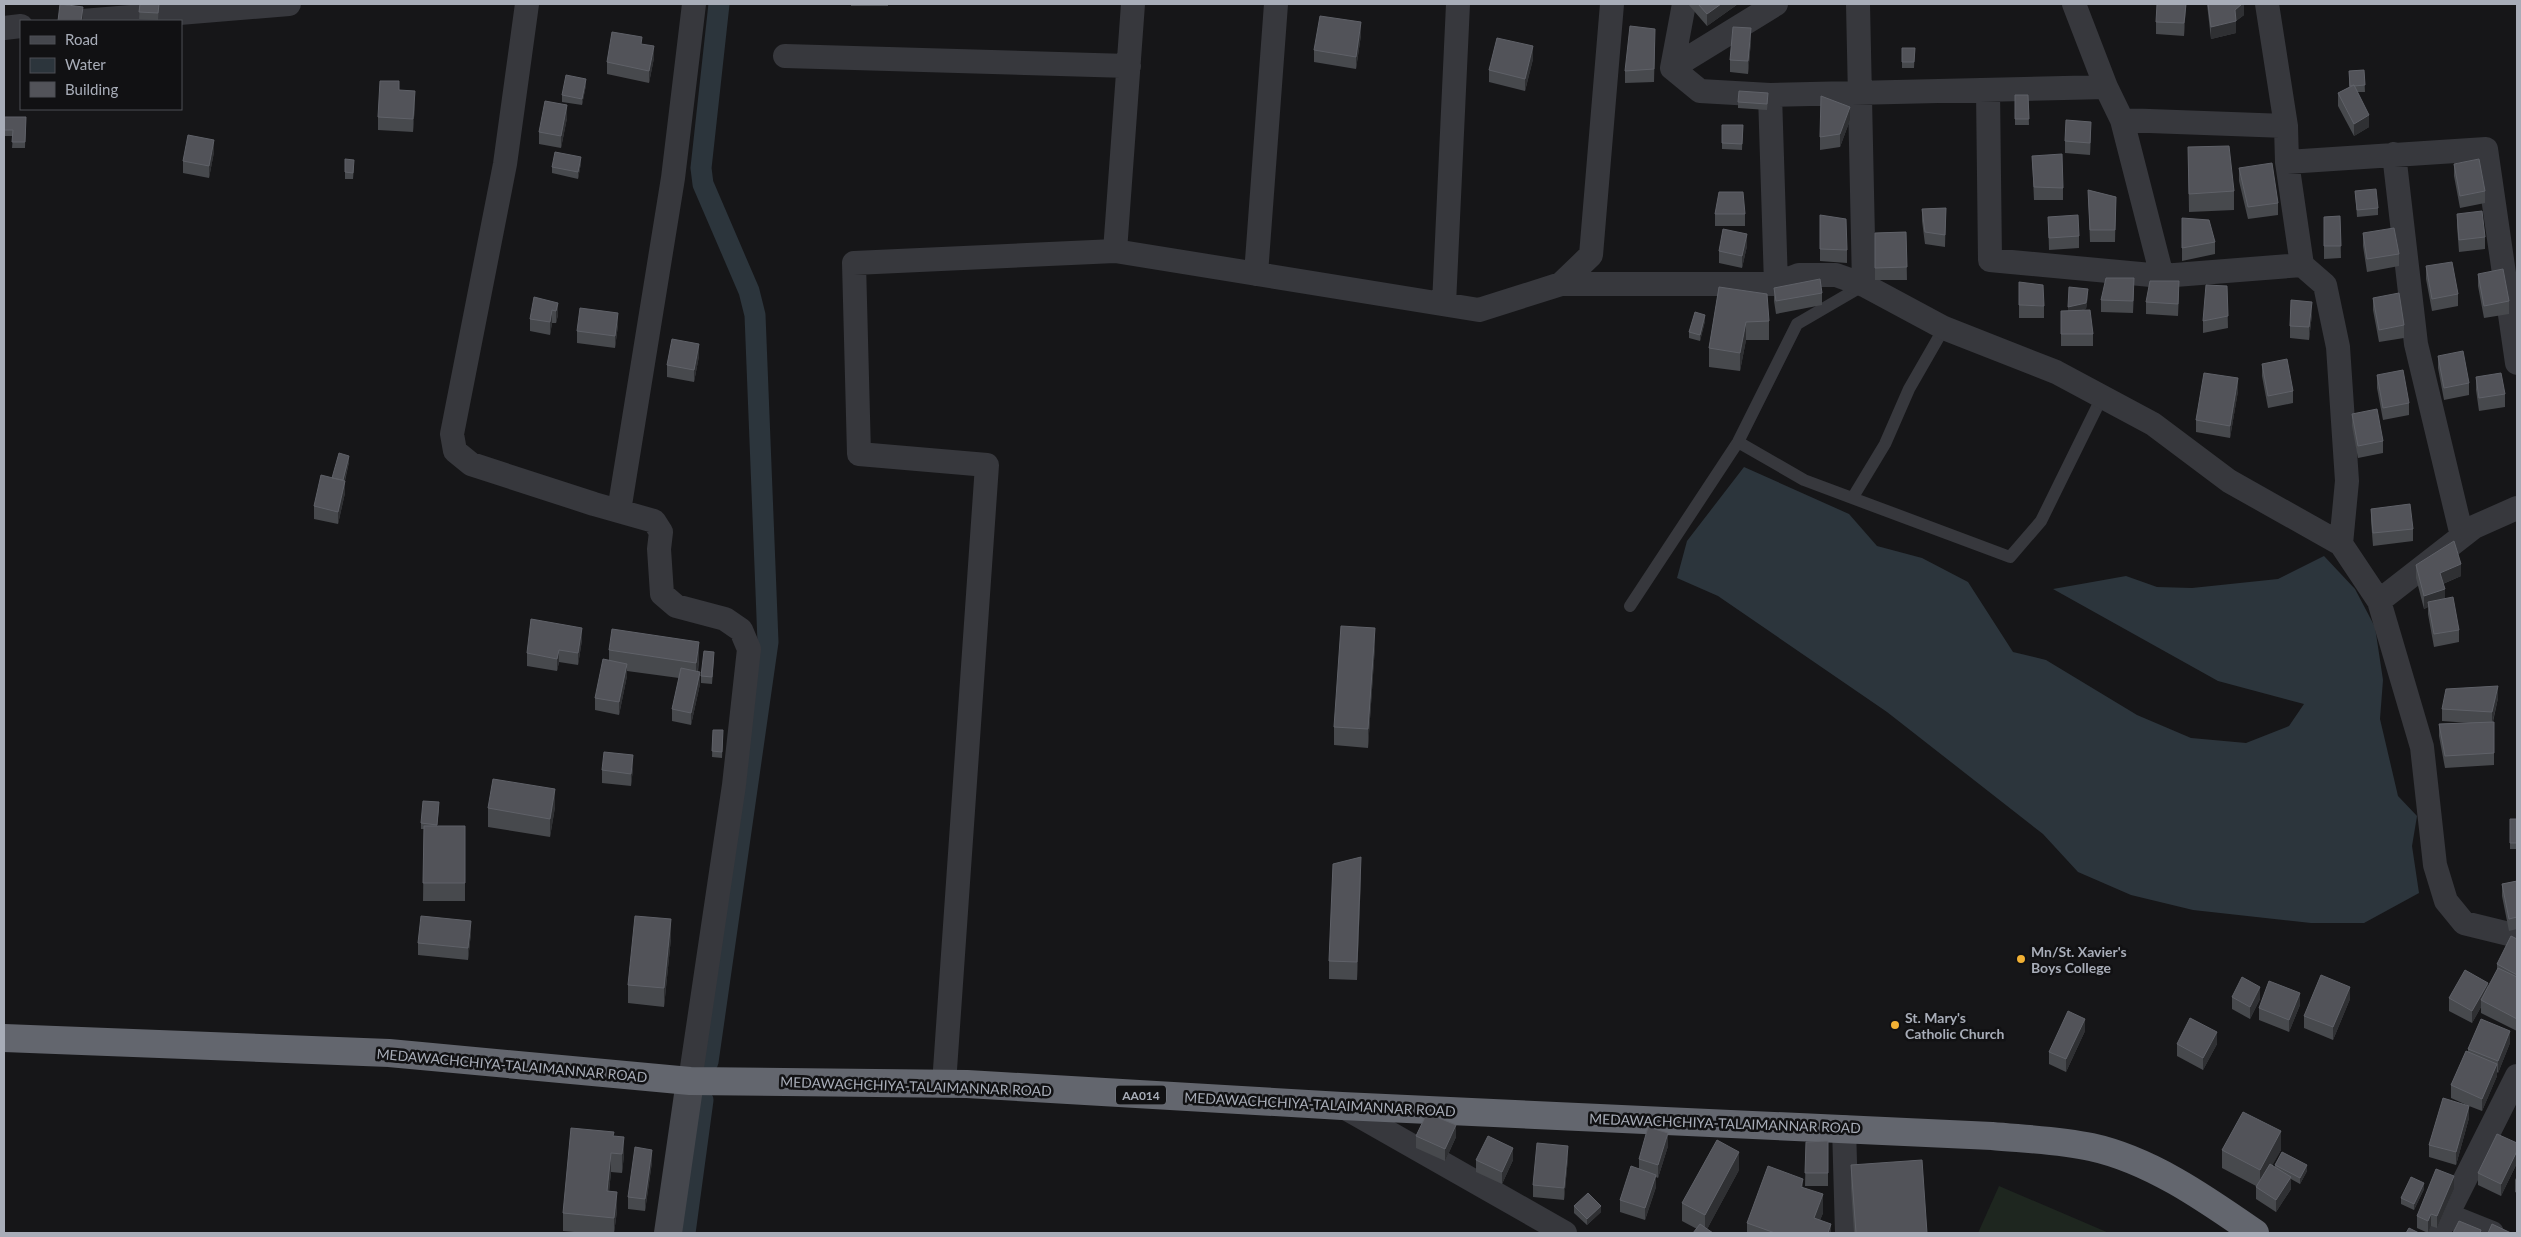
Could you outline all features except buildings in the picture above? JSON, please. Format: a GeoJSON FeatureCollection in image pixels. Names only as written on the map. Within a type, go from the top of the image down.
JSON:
{"type":"FeatureCollection","features":[{"type":"Feature","properties":{"kind":"highway","name":"MEDAWACHCHIYA-TALAIMANNAR ROAD"},"geometry":{"type":"LineString","coordinates":[[4,1038],[389,1053],[690,1081],[944,1084],[1342,1106],[1844,1127],[1992,1136],[2091,1147],[2151,1168],[2209,1201],[2255,1233]]}},
{"type":"Feature","properties":{"kind":"street"},"geometry":{"type":"LineString","coordinates":[[86,20],[118,11],[289,4]]}},
{"type":"Feature","properties":{"kind":"street"},"geometry":{"type":"LineString","coordinates":[[527,4],[505,164],[452,434],[455,451],[471,464],[654,521],[662,532],[660,549],[662,594],[676,606],[725,619],[741,630],[749,649],[734,785],[668,1233]]}},
{"type":"Feature","properties":{"kind":"street"},"geometry":{"type":"LineString","coordinates":[[619,511],[673,178],[694,4]]}},
{"type":"Feature","properties":{"kind":"street"},"geometry":{"type":"LineString","coordinates":[[1116,251],[1133,4]]}},
{"type":"Feature","properties":{"kind":"street"},"geometry":{"type":"LineString","coordinates":[[1256,274],[1276,4]]}},
{"type":"Feature","properties":{"kind":"street"},"geometry":{"type":"LineString","coordinates":[[1444,304],[1458,4]]}},
{"type":"Feature","properties":{"kind":"street"},"geometry":{"type":"LineString","coordinates":[[1562,284],[1591,255],[1612,4]]}},
{"type":"Feature","properties":{"kind":"street"},"geometry":{"type":"LineString","coordinates":[[1672,68],[1684,4]]}},
{"type":"Feature","properties":{"kind":"street"},"geometry":{"type":"LineString","coordinates":[[1672,68],[1776,4]]}},
{"type":"Feature","properties":{"kind":"street"},"geometry":{"type":"LineString","coordinates":[[1858,4],[1864,285]]}},
{"type":"Feature","properties":{"kind":"street"},"geometry":{"type":"LineString","coordinates":[[2074,4],[2106,87],[2122,120],[2162,276]]}},
{"type":"Feature","properties":{"kind":"street"},"geometry":{"type":"LineString","coordinates":[[2267,4],[2286,126],[2287,162],[2302,265],[2324,285],[2338,347],[2347,481],[2341,544]]}},
{"type":"Feature","properties":{"kind":"street"},"geometry":{"type":"LineString","coordinates":[[4,28],[20,26]]}},
{"type":"Feature","properties":{"kind":"street"},"geometry":{"type":"LineString","coordinates":[[784,56],[1129,66]]}},
{"type":"Feature","properties":{"kind":"street"},"geometry":{"type":"LineString","coordinates":[[1672,68],[1700,91],[1770,95],[2106,87]]}},
{"type":"Feature","properties":{"kind":"street"},"geometry":{"type":"LineString","coordinates":[[1988,90],[1990,260],[2162,276],[2302,265]]}},
{"type":"Feature","properties":{"kind":"street"},"geometry":{"type":"LineString","coordinates":[[1770,95],[1776,284]]}},
{"type":"Feature","properties":{"kind":"street"},"geometry":{"type":"LineString","coordinates":[[2122,120],[2286,126]]}},
{"type":"Feature","properties":{"kind":"street"},"geometry":{"type":"LineString","coordinates":[[2287,162],[2486,149],[2517,362]]}},
{"type":"Feature","properties":{"kind":"street"},"geometry":{"type":"LineString","coordinates":[[2394,154],[2416,344],[2462,536]]}},
{"type":"Feature","properties":{"kind":"street"},"geometry":{"type":"LineString","coordinates":[[944,1084],[987,465],[859,454],[854,263],[1116,251],[1479,310],[1562,284],[1776,284],[1799,274],[1827,274],[1836,275],[1864,285],[1944,328],[2056,372],[2153,424],[2229,481],[2341,544],[2379,601],[2422,747],[2435,865],[2446,900],[2464,924],[2517,936]]}},
{"type":"Feature","properties":{"kind":"street"},"geometry":{"type":"LineString","coordinates":[[2379,601],[2474,527],[2517,508]]}},
{"type":"Feature","properties":{"kind":"street"},"geometry":{"type":"LineString","coordinates":[[2492,1233],[2442,1224],[2517,1076]]}},
{"type":"Feature","properties":{"kind":"street"},"geometry":{"type":"LineString","coordinates":[[1342,1106],[1564,1233]]}},
{"type":"Feature","properties":{"kind":"street"},"geometry":{"type":"LineString","coordinates":[[1844,1127],[1847,1233]]}},
{"type":"Feature","properties":{"kind":"lane"},"geometry":{"type":"LineString","coordinates":[[1630,606],[1738,442],[1797,324],[1864,285]]}},
{"type":"Feature","properties":{"kind":"lane"},"geometry":{"type":"LineString","coordinates":[[1853,497],[1886,444],[1909,388],[1944,328]]}},
{"type":"Feature","properties":{"kind":"lane"},"geometry":{"type":"LineString","coordinates":[[1738,442],[1804,480],[2010,557],[2041,522],[2102,397]]}},
{"type":"Feature","properties":{"kind":"shaded area"},"geometry":{"type":"Polygon","coordinates":[[[1999,1186],[2109,1233],[1978,1233],[1999,1186]]]}},
{"type":"Feature","properties":{"kind":"water"},"geometry":{"type":"Polygon","coordinates":[[[1744,467],[1849,514],[1877,546],[1922,558],[1968,582],[2013,652],[2046,660],[2137,715],[2191,738],[2246,743],[2289,726],[2304,704],[2218,681],[2053,589],[2126,576],[2157,587],[2192,588],[2278,579],[2324,556],[2355,589],[2375,627],[2383,680],[2380,719],[2398,796],[2417,816],[2412,846],[2419,893],[2364,923],[2311,923],[2193,910],[2131,895],[2078,872],[2043,834],[1887,712],[1718,596],[1677,578],[1687,541],[1744,467]]]}},
{"type":"Feature","properties":{"kind":"waterway"},"geometry":{"type":"LineString","coordinates":[[708,1062],[768,642],[755,315],[749,291],[703,184],[701,168],[719,4]]}},
{"type":"Feature","properties":{"kind":"waterway"},"geometry":{"type":"LineString","coordinates":[[685,1233],[703,1100]]}},
{"type":"Feature","properties":{"kind":"place","name":"Mn/St. Xavier's Boys College"},"geometry":{"type":"Point","coordinates":[2021,959]}},
{"type":"Feature","properties":{"kind":"place","name":"St. Mary's Catholic Church"},"geometry":{"type":"Point","coordinates":[1895,1025]}}]}
